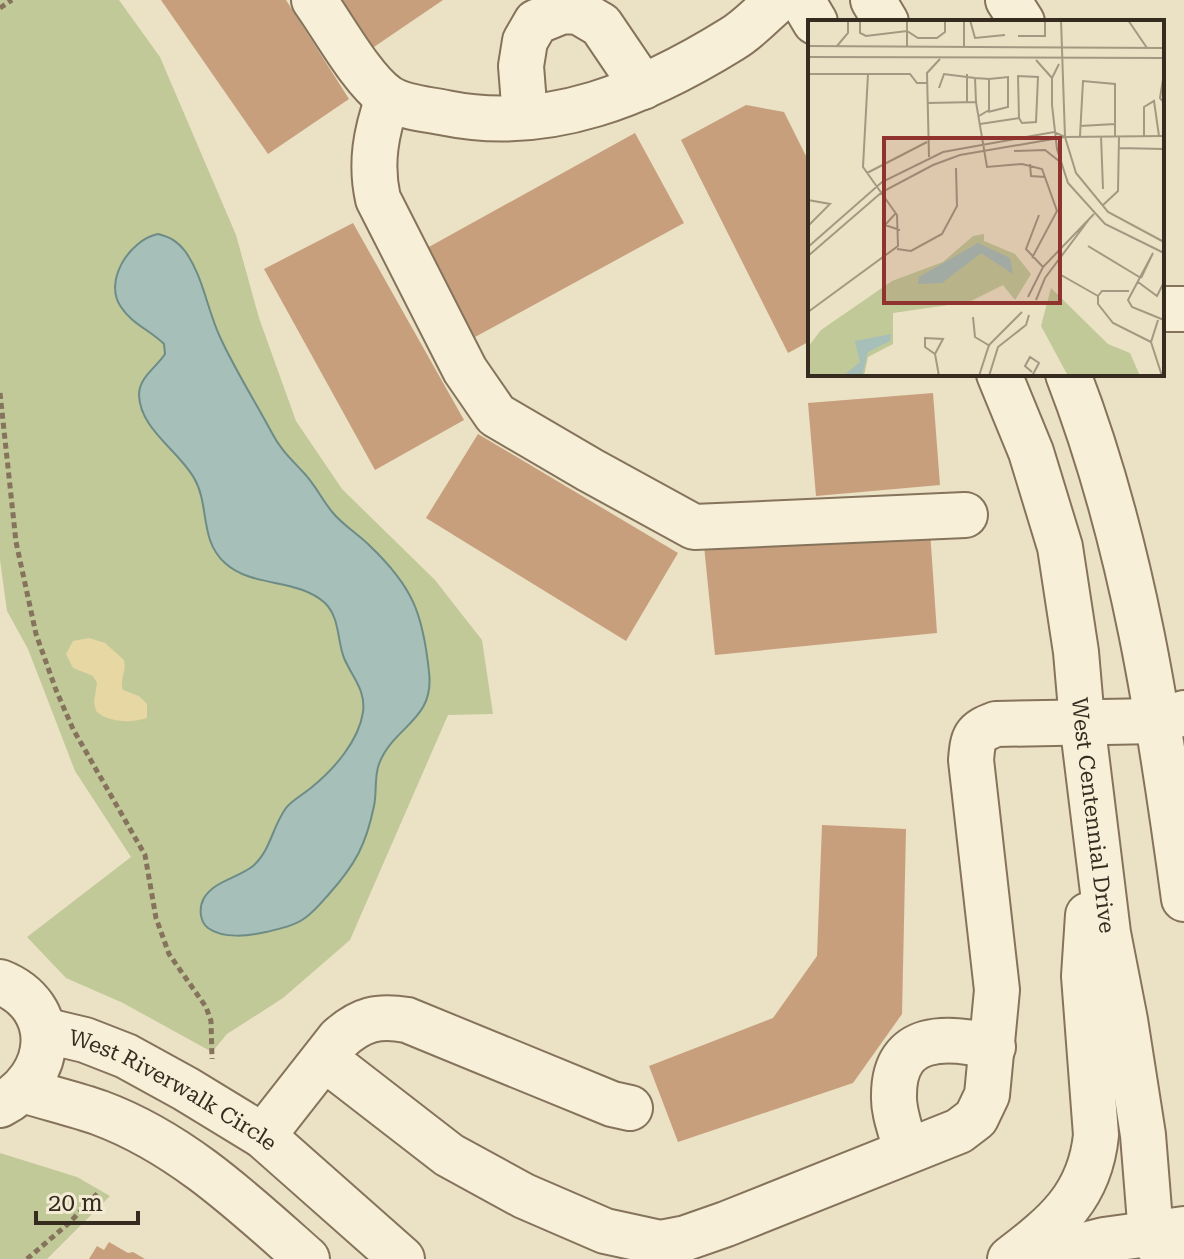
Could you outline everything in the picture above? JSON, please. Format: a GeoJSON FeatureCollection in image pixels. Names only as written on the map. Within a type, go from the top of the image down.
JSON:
{"type":"FeatureCollection","features":[{"type":"Feature","properties":{"kind":"street"},"geometry":{"type":"LineString","coordinates":[[314,0],[368,77],[388,98],[407,106],[476,119],[575,112],[643,87],[734,38],[782,4],[811,20]]}},
{"type":"Feature","properties":{"kind":"street"},"geometry":{"type":"LineString","coordinates":[[873,0],[885,20]]}},
{"type":"Feature","properties":{"kind":"street"},"geometry":{"type":"LineString","coordinates":[[1008,0],[1021,20]]}},
{"type":"Feature","properties":{"kind":"street"},"geometry":{"type":"LineString","coordinates":[[525,117],[521,66],[525,41],[536,22],[563,11],[579,12],[601,25],[643,87]]}},
{"type":"Feature","properties":{"kind":"street"},"geometry":{"type":"LineString","coordinates":[[388,98],[375,147],[373,179],[378,199],[465,370],[496,415],[694,527],[965,515]]}},
{"type":"Feature","properties":{"kind":"street","name":"West Centennial Drive"},"geometry":{"type":"LineString","coordinates":[[1000,376],[1031,452],[1060,547],[1076,652],[1108,933],[1141,1121],[1167,1241]]}},
{"type":"Feature","properties":{"kind":"street"},"geometry":{"type":"LineString","coordinates":[[1069,376],[1112,511],[1143,639],[1171,717],[1184,899]]}},
{"type":"Feature","properties":{"kind":"street"},"geometry":{"type":"LineString","coordinates":[[325,1059],[449,1155],[524,1196],[605,1231],[660,1243],[686,1238],[959,1131],[976,1118],[987,1095],[997,990],[971,760],[972,740],[981,729],[996,724],[1171,717]]}},
{"type":"Feature","properties":{"kind":"street"},"geometry":{"type":"LineString","coordinates":[[1010,1259],[1062,1216],[1080,1191],[1094,1154],[1096,1135],[1084,943],[1097,854]]}},
{"type":"Feature","properties":{"kind":"street","name":"West Riverwalk Circle"},"geometry":{"type":"LineString","coordinates":[[0,982],[11,986],[27,1000],[43,1030],[41,1062],[31,1081],[12,1097]]}},
{"type":"Feature","properties":{"kind":"street"},"geometry":{"type":"LineString","coordinates":[[263,1136],[339,1039],[353,1026],[368,1019],[396,1018],[444,1034],[612,1104],[630,1108]]}},
{"type":"Feature","properties":{"kind":"street","name":"West Riverwalk Circle"},"geometry":{"type":"LineString","coordinates":[[43,1030],[85,1040],[126,1056],[263,1136],[402,1259]]}},
{"type":"Feature","properties":{"kind":"street"},"geometry":{"type":"LineString","coordinates":[[906,1151],[893,1097],[896,1074],[909,1053],[929,1041],[959,1039],[993,1047]]}},
{"type":"Feature","properties":{"kind":"street","name":"West Riverwalk Circle"},"geometry":{"type":"LineString","coordinates":[[12,1097],[101,1114],[145,1134],[222,1184],[307,1259]]}},
{"type":"Feature","properties":{"kind":"street"},"geometry":{"type":"LineString","coordinates":[[1028,1259],[1104,1240],[1167,1241]]}},
{"type":"Feature","properties":{"kind":"path"},"geometry":{"type":"LineString","coordinates":[[0,8],[12,0]]}},
{"type":"Feature","properties":{"kind":"path"},"geometry":{"type":"LineString","coordinates":[[0,393],[16,542],[36,634],[73,729],[145,855],[156,918],[169,954],[206,1007],[211,1021],[212,1069]]}},
{"type":"Feature","properties":{"kind":"path"},"geometry":{"type":"LineString","coordinates":[[27,1259],[100,1191]]}},
{"type":"Feature","properties":{"kind":"green space"},"geometry":{"type":"Polygon","coordinates":[[[0,0],[119,0],[160,57],[236,235],[259,318],[296,421],[342,489],[435,580],[482,640],[493,714],[448,715],[350,940],[283,998],[227,1034],[212,1052],[123,1003],[66,978],[27,937],[131,857],[75,771],[28,649],[7,611],[0,560],[0,0]]]}},
{"type":"Feature","properties":{"kind":"green space"},"geometry":{"type":"Polygon","coordinates":[[[0,1153],[77,1177],[110,1196],[47,1259],[0,1259],[0,1153]]]}},
{"type":"Feature","properties":{"kind":"sand"},"geometry":{"type":"Polygon","coordinates":[[[89,638],[105,643],[124,660],[123,690],[139,696],[147,704],[147,718],[120,721],[96,711],[97,683],[93,676],[73,668],[66,654],[73,641],[89,638]]]}},
{"type":"Feature","properties":{"kind":"water"},"geometry":{"type":"Polygon","coordinates":[[[158,234],[176,242],[191,261],[226,349],[286,454],[341,522],[366,542],[397,575],[419,617],[427,652],[429,688],[426,702],[420,713],[385,751],[379,764],[371,820],[353,864],[305,918],[286,927],[252,935],[228,935],[208,928],[201,914],[204,898],[208,892],[259,860],[286,808],[320,780],[344,754],[361,723],[363,704],[358,684],[344,658],[330,609],[314,595],[248,576],[225,563],[211,544],[202,499],[194,478],[153,429],[141,407],[140,389],[165,354],[164,344],[125,313],[116,297],[115,286],[117,274],[129,253],[137,244],[158,234]]]}},
{"type":"Feature","properties":{"kind":"building"},"geometry":{"type":"Polygon","coordinates":[[[161,0],[286,0],[349,99],[268,154],[161,0]]]}},
{"type":"Feature","properties":{"kind":"building"},"geometry":{"type":"Polygon","coordinates":[[[334,0],[443,0],[368,51],[334,0]]]}},
{"type":"Feature","properties":{"kind":"building"},"geometry":{"type":"Polygon","coordinates":[[[746,105],[784,112],[808,160],[808,342],[788,353],[681,140],[746,105]]]}},
{"type":"Feature","properties":{"kind":"building"},"geometry":{"type":"Polygon","coordinates":[[[635,133],[684,223],[475,337],[427,248],[635,133]]]}},
{"type":"Feature","properties":{"kind":"building"},"geometry":{"type":"Polygon","coordinates":[[[353,223],[464,420],[375,470],[264,269],[353,223]]]}},
{"type":"Feature","properties":{"kind":"building"},"geometry":{"type":"Polygon","coordinates":[[[933,393],[940,485],[816,496],[808,403],[933,393]]]}},
{"type":"Feature","properties":{"kind":"building"},"geometry":{"type":"Polygon","coordinates":[[[478,434],[678,553],[626,641],[426,518],[478,434]]]}},
{"type":"Feature","properties":{"kind":"building"},"geometry":{"type":"Polygon","coordinates":[[[930,531],[937,633],[715,655],[704,546],[930,531]]]}},
{"type":"Feature","properties":{"kind":"building"},"geometry":{"type":"Polygon","coordinates":[[[822,825],[906,829],[902,1014],[853,1083],[678,1142],[649,1066],[773,1018],[817,956],[822,825]]]}},
{"type":"Feature","properties":{"kind":"building"},"geometry":{"type":"Polygon","coordinates":[[[109,1242],[145,1259],[89,1259],[97,1246],[104,1250],[109,1242]]]}}]}
